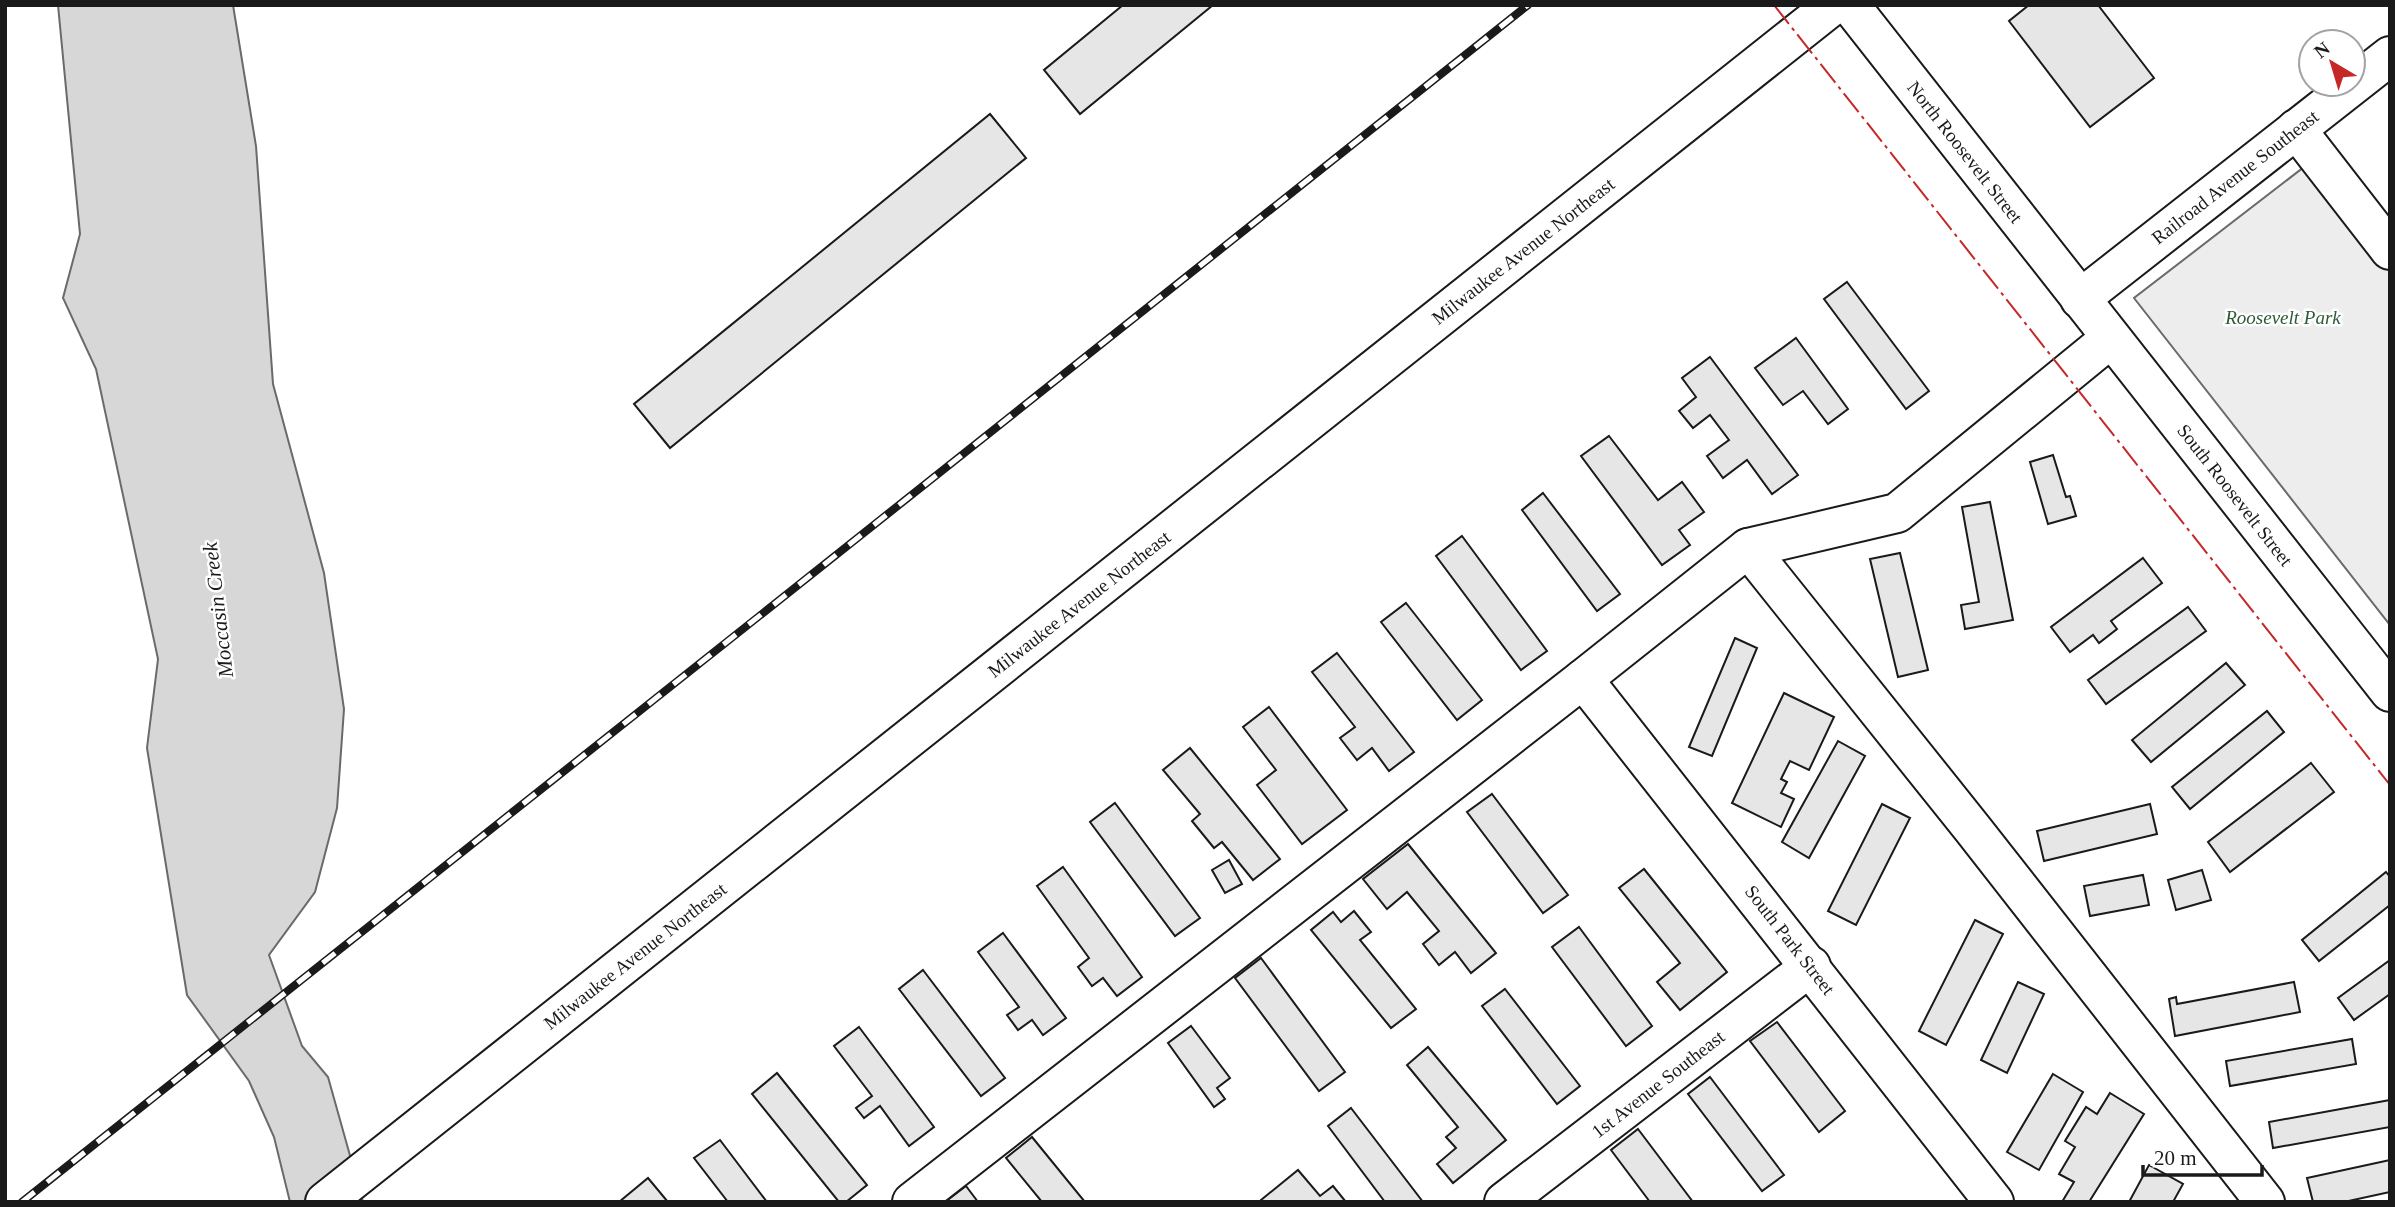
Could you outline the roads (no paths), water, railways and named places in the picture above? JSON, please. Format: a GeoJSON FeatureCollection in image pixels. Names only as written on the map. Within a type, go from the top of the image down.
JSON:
{"type":"FeatureCollection","features":[{"type":"Feature","properties":{"kind":"street","name":"Milwaukee Avenue Northeast"},"geometry":{"type":"LineString","coordinates":[[325,1202],[1833,5]]}},
{"type":"Feature","properties":{"kind":"street","name":"North Roosevelt Street"},"geometry":{"type":"LineString","coordinates":[[1850,5],[2080,299]]}},
{"type":"Feature","properties":{"kind":"street","name":"Railroad Avenue Southeast"},"geometry":{"type":"LineString","coordinates":[[2080,299],[2390,56]]}},
{"type":"Feature","properties":{"kind":"street"},"geometry":{"type":"LineString","coordinates":[[2295,129],[2390,250]]}},
{"type":"Feature","properties":{"kind":"street","name":"South Roosevelt Street"},"geometry":{"type":"LineString","coordinates":[[2080,299],[2390,692]]}},
{"type":"Feature","properties":{"kind":"street"},"geometry":{"type":"LineString","coordinates":[[912,1202],[1748,548],[1897,513],[2111,338]]}},
{"type":"Feature","properties":{"kind":"street"},"geometry":{"type":"LineString","coordinates":[[1748,548],[2265,1202]]}},
{"type":"Feature","properties":{"kind":"street","name":"South Park Street"},"geometry":{"type":"LineString","coordinates":[[1583,679],[1994,1202]]}},
{"type":"Feature","properties":{"kind":"street","name":"1st Avenue Southeast"},"geometry":{"type":"LineString","coordinates":[[1504,1202],[1811,966]]}},
{"type":"Feature","properties":{"kind":"water","name":"Moccasin Creek"},"geometry":{"type":"Polygon","coordinates":[[[58,5],[233,5],[256,146],[273,384],[324,573],[344,709],[337,808],[315,892],[269,955],[302,1046],[328,1077],[363,1202],[290,1202],[274,1137],[249,1081],[187,995],[147,748],[158,659],[96,369],[63,298],[80,234],[58,5]]]}},
{"type":"Feature","properties":{"kind":"railway"},"geometry":{"type":"LineString","coordinates":[[22,1202],[1528,5]]}},
{"type":"Feature","properties":{"kind":"park label","name":"Roosevelt Park"},"geometry":{"type":"Point","coordinates":[2283,317]}}]}
